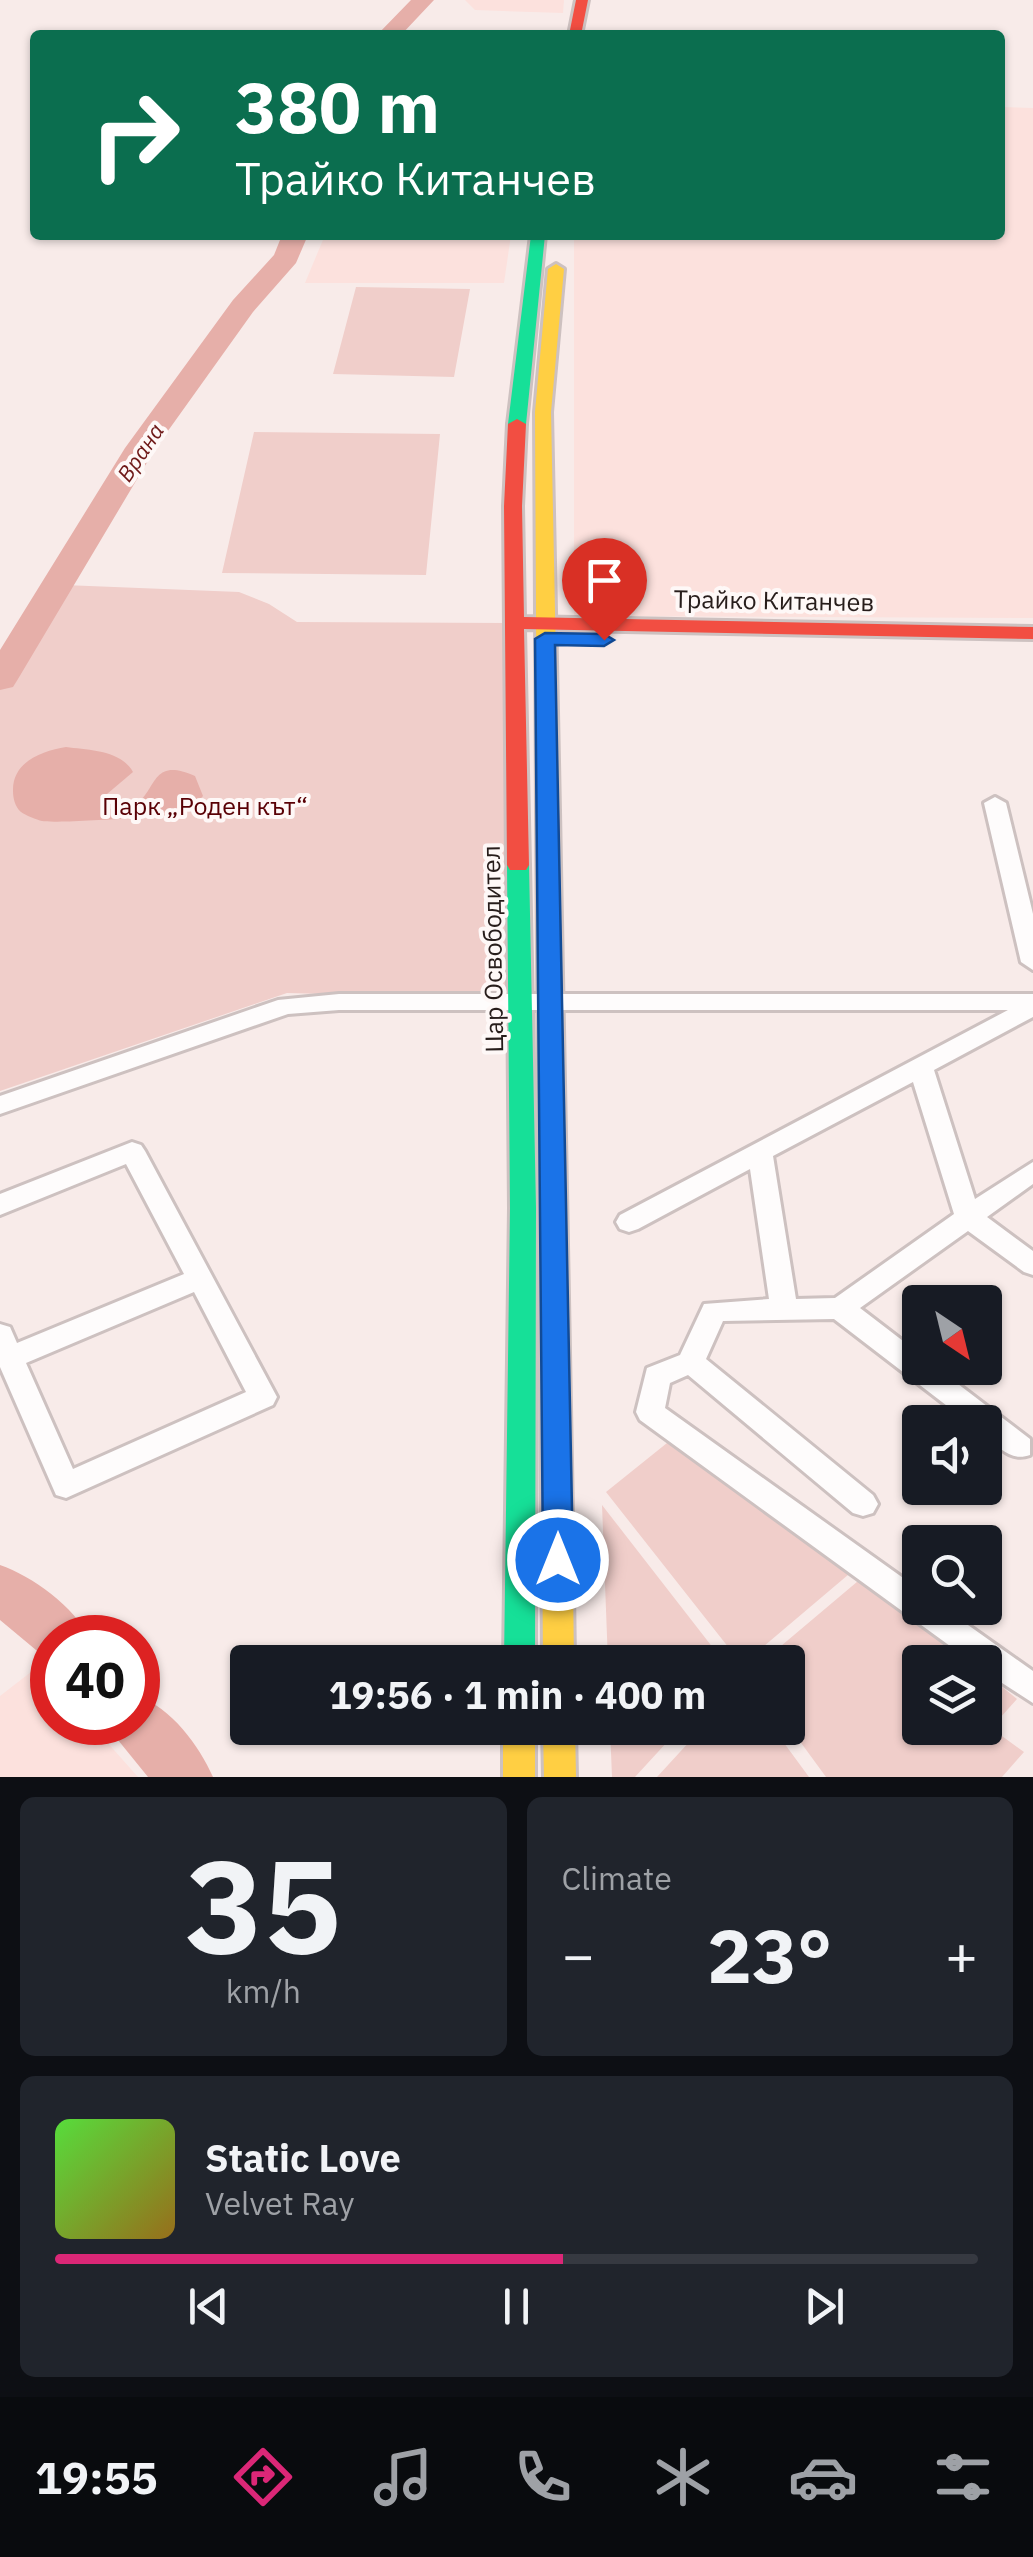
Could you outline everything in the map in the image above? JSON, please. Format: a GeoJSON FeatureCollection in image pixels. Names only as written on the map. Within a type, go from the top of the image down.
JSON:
{"type":"FeatureCollection","features":[{"type":"Feature","properties":{"kind":"street"},"geometry":{"type":"LineString","coordinates":[[577,30],[582,0]]}},
{"type":"Feature","properties":{"kind":"street"},"geometry":{"type":"LineString","coordinates":[[595,30],[598,0]]}},
{"type":"Feature","properties":{"kind":"street","name":"Цар Освободител"},"geometry":{"type":"LineString","coordinates":[[520,1645],[521,1003],[513,506],[518,414],[537,240]]}},
{"type":"Feature","properties":{"kind":"street"},"geometry":{"type":"LineString","coordinates":[[559,1645],[544,412],[560,240]]}},
{"type":"Feature","properties":{"kind":"street","name":"Трайко Китанчев"},"geometry":{"type":"LineString","coordinates":[[545,631],[1033,648]]}},
{"type":"Feature","properties":{"kind":"street","name":"Трайко Китанчев"},"geometry":{"type":"LineString","coordinates":[[515,632],[1033,633]]}},
{"type":"Feature","properties":{"kind":"street"},"geometry":{"type":"LineString","coordinates":[[994,803],[1033,962]]}},
{"type":"Feature","properties":{"kind":"street"},"geometry":{"type":"LineString","coordinates":[[0,1104],[286,1006],[339,1002],[1033,1004]]}},
{"type":"Feature","properties":{"kind":"street"},"geometry":{"type":"LineString","coordinates":[[629,1222],[1033,1004]]}},
{"type":"Feature","properties":{"kind":"street"},"geometry":{"type":"LineString","coordinates":[[920,1066],[968,1217],[1033,1265]]}},
{"type":"Feature","properties":{"kind":"street"},"geometry":{"type":"LineString","coordinates":[[0,1205],[132,1151],[201,1278],[262,1397],[66,1486],[5,1347],[201,1278]]}},
{"type":"Feature","properties":{"kind":"street"},"geometry":{"type":"LineString","coordinates":[[760,1152],[784,1308]]}},
{"type":"Feature","properties":{"kind":"street"},"geometry":{"type":"LineString","coordinates":[[1033,1170],[840,1308],[714,1311],[691,1362],[657,1376],[650,1412],[1033,1689]]}},
{"type":"Feature","properties":{"kind":"street"},"geometry":{"type":"LineString","coordinates":[[840,1308],[1020,1447]]}},
{"type":"Feature","properties":{"kind":"street"},"geometry":{"type":"LineString","coordinates":[[691,1362],[863,1504]]}},
{"type":"Feature","properties":{"kind":"street"},"geometry":{"type":"LineString","coordinates":[[519,1745],[519,1777]]}},
{"type":"Feature","properties":{"kind":"street"},"geometry":{"type":"LineString","coordinates":[[559,1745],[560,1777]]}},
{"type":"Feature","properties":{"kind":"shaded area"},"geometry":{"type":"Polygon","coordinates":[[[465,0],[564,0],[563,13],[475,10],[465,0]]]}},
{"type":"Feature","properties":{"kind":"shaded area"},"geometry":{"type":"Polygon","coordinates":[[[1005,107],[1033,108],[1033,618],[574,616],[574,240],[1005,240],[1005,107]]]}},
{"type":"Feature","properties":{"kind":"shaded area"},"geometry":{"type":"Polygon","coordinates":[[[323,240],[510,240],[504,283],[305,283],[323,240]]]}},
{"type":"Feature","properties":{"kind":"shaded area"},"geometry":{"type":"Polygon","coordinates":[[[66,747],[112,755],[128,765],[133,772],[107,794],[104,803],[113,811],[140,801],[166,771],[195,776],[203,796],[187,812],[162,816],[51,822],[21,812],[13,794],[17,772],[38,755],[66,747]]]}},
{"type":"Feature","properties":{"kind":"shaded area"},"geometry":{"type":"Polygon","coordinates":[[[30,1673],[30,1745],[110,1745],[138,1777],[0,1777],[0,1696],[30,1673]]]}},
{"type":"Feature","properties":{"kind":"green space"},"geometry":{"type":"Polygon","coordinates":[[[356,287],[470,289],[454,377],[333,374],[356,287]]]}},
{"type":"Feature","properties":{"kind":"green space"},"geometry":{"type":"Polygon","coordinates":[[[254,432],[440,434],[426,575],[222,573],[254,432]]]}},
{"type":"Feature","properties":{"kind":"green space","name":"Парк „Роден кът“"},"geometry":{"type":"Polygon","coordinates":[[[64,585],[239,592],[269,604],[297,622],[506,623],[512,999],[287,993],[0,1091],[0,671],[64,585]]]}},
{"type":"Feature","properties":{"kind":"green space"},"geometry":{"type":"Polygon","coordinates":[[[672,1439],[855,1569],[765,1645],[727,1645],[606,1492],[672,1439]]]}},
{"type":"Feature","properties":{"kind":"green space"},"geometry":{"type":"Polygon","coordinates":[[[602,1505],[711,1645],[607,1645],[602,1505]]]}},
{"type":"Feature","properties":{"kind":"green space"},"geometry":{"type":"Polygon","coordinates":[[[864,1576],[902,1607],[902,1625],[925,1625],[950,1645],[902,1645],[902,1745],[1002,1745],[1002,1736],[1024,1752],[1002,1777],[826,1777],[803,1745],[805,1645],[782,1645],[864,1576]]]}},
{"type":"Feature","properties":{"kind":"green space"},"geometry":{"type":"Polygon","coordinates":[[[1002,1687],[1017,1699],[1002,1716],[1002,1687]]]}},
{"type":"Feature","properties":{"kind":"green space"},"geometry":{"type":"Polygon","coordinates":[[[611,1745],[664,1745],[635,1777],[612,1777],[611,1745]]]}},
{"type":"Feature","properties":{"kind":"green space"},"geometry":{"type":"Polygon","coordinates":[[[686,1745],[785,1745],[809,1777],[657,1777],[686,1745]]]}},
{"type":"Feature","properties":{"kind":"waterway","name":"Врана"},"geometry":{"type":"LineString","coordinates":[[393,30],[423,0]]}},
{"type":"Feature","properties":{"kind":"waterway","name":"Врана"},"geometry":{"type":"LineString","coordinates":[[0,679],[140,448],[243,306],[286,257],[293,240]]}},
{"type":"Feature","properties":{"kind":"waterway","name":"Врана"},"geometry":{"type":"LineString","coordinates":[[0,1588],[33,1615]]}},
{"type":"Feature","properties":{"kind":"waterway","name":"Врана"},"geometry":{"type":"LineString","coordinates":[[157,1745],[184,1777]]}},
{"type":"Feature","properties":{"kind":"traffic: fast"},"geometry":{"type":"LineString","coordinates":[[517,424],[537,240]]}},
{"type":"Feature","properties":{"kind":"traffic: fast"},"geometry":{"type":"LineString","coordinates":[[518,865],[523,1208],[520,1645]]}},
{"type":"Feature","properties":{"kind":"traffic: slow"},"geometry":{"type":"LineString","coordinates":[[548,811],[543,412],[556,269]]}},
{"type":"Feature","properties":{"kind":"traffic: slow"},"geometry":{"type":"LineString","coordinates":[[557,1515],[559,1645]]}},
{"type":"Feature","properties":{"kind":"traffic: slow"},"geometry":{"type":"LineString","coordinates":[[519,1745],[519,1777]]}},
{"type":"Feature","properties":{"kind":"traffic: slow"},"geometry":{"type":"LineString","coordinates":[[559,1745],[560,1777]]}},
{"type":"Feature","properties":{"kind":"traffic: jam"},"geometry":{"type":"LineString","coordinates":[[576,30],[582,0]]}},
{"type":"Feature","properties":{"kind":"traffic: jam"},"geometry":{"type":"LineString","coordinates":[[517,424],[513,506],[518,865]]}},
{"type":"Feature","properties":{"kind":"traffic: jam"},"geometry":{"type":"LineString","coordinates":[[523,623],[1033,633]]}},
{"type":"Feature","properties":{"kind":"traffic: jam"},"geometry":{"type":"LineString","coordinates":[[548,811],[557,1515]]}},
{"type":"Feature","properties":{"kind":"route"},"geometry":{"type":"LineString","coordinates":[[558,1560],[545,639],[604,640]]}}]}
